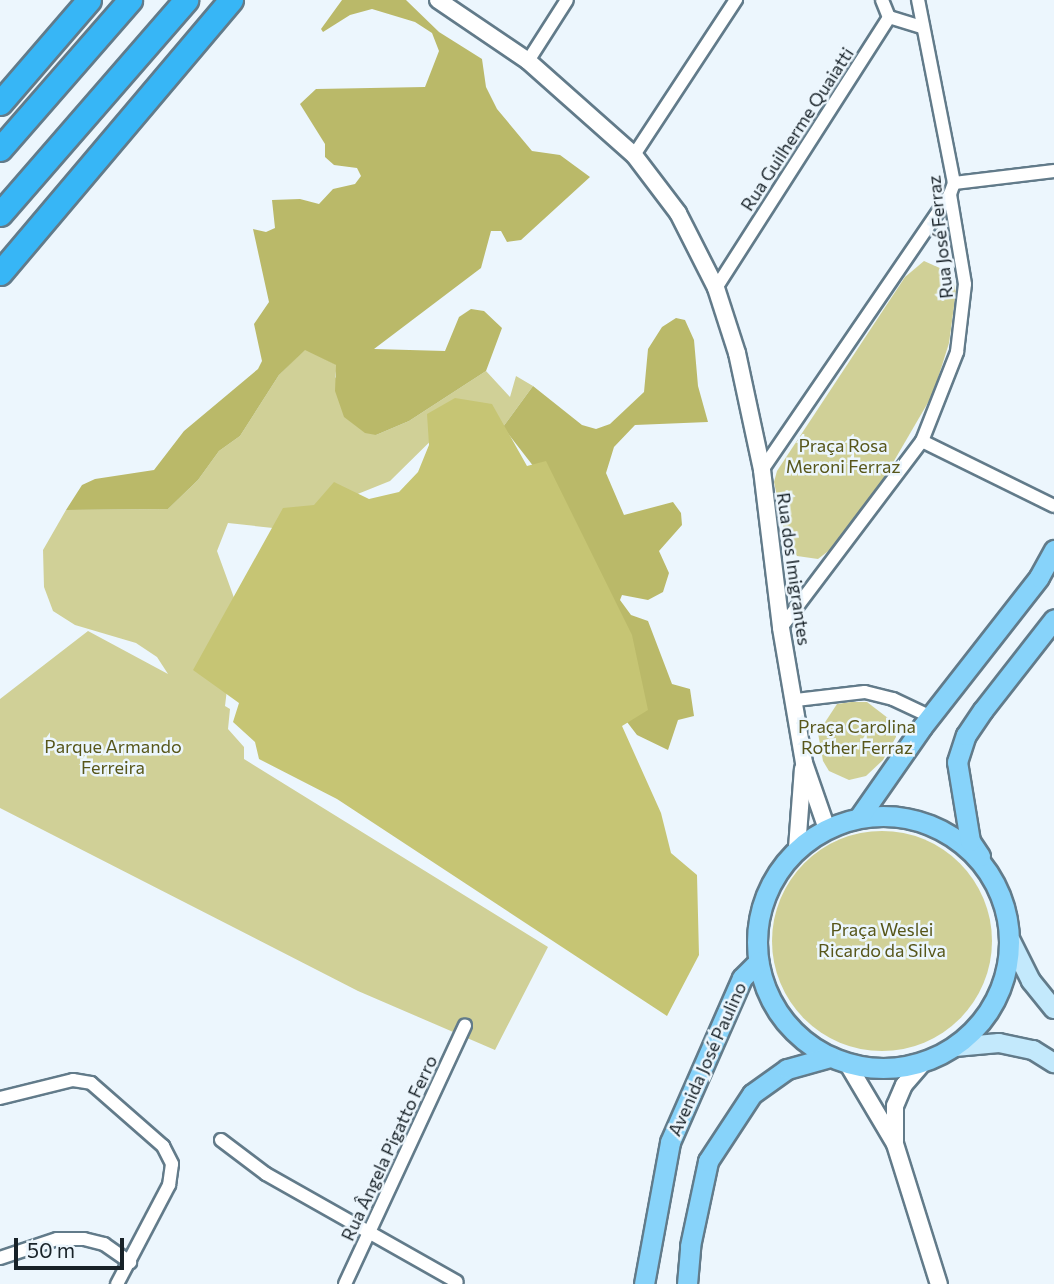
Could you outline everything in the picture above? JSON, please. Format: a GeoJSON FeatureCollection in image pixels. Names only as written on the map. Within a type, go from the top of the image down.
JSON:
{"type":"FeatureCollection","features":[{"type":"Feature","properties":{"kind":"highway"},"geometry":{"type":"LineString","coordinates":[[0,103],[89,0]]}},
{"type":"Feature","properties":{"kind":"highway"},"geometry":{"type":"LineString","coordinates":[[0,149],[130,0]]}},
{"type":"Feature","properties":{"kind":"highway"},"geometry":{"type":"LineString","coordinates":[[0,214],[186,0]]}},
{"type":"Feature","properties":{"kind":"highway"},"geometry":{"type":"LineString","coordinates":[[0,273],[230,0]]}},
{"type":"Feature","properties":{"kind":"main road"},"geometry":{"type":"LineString","coordinates":[[860,816],[931,717],[1032,587],[1054,550]]}},
{"type":"Feature","properties":{"kind":"main road"},"geometry":{"type":"LineString","coordinates":[[1054,619],[977,718],[957,762],[970,841],[1004,900],[1011,941],[1031,981],[1054,1009]]}},
{"type":"Feature","properties":{"kind":"main road"},"geometry":{"type":"LineString","coordinates":[[839,1060],[785,1021],[772,1003],[758,962],[757,920],[766,892],[797,848],[827,829],[860,816],[916,820],[949,832],[983,863]]}},
{"type":"Feature","properties":{"kind":"main road"},"geometry":{"type":"LineString","coordinates":[[687,1284],[690,1246],[708,1161],[752,1094],[787,1069],[839,1060],[885,1069],[923,1063],[954,1048],[978,1027],[996,1002],[1007,972],[1011,941]]}},
{"type":"Feature","properties":{"kind":"main road","name":"Avenida José Paulino"},"geometry":{"type":"LineString","coordinates":[[644,1284],[670,1142],[742,978],[758,962]]}},
{"type":"Feature","properties":{"kind":"main road"},"geometry":{"type":"LineString","coordinates":[[954,1048],[999,1043],[1033,1051],[1054,1063]]}},
{"type":"Feature","properties":{"kind":"street","name":"Rua dos Imigrantes"},"geometry":{"type":"LineString","coordinates":[[438,0],[528,61],[634,155],[678,213],[716,288],[737,353],[762,470],[781,628],[796,700],[804,763],[797,848]]}},
{"type":"Feature","properties":{"kind":"street"},"geometry":{"type":"LineString","coordinates":[[528,61],[567,0]]}},
{"type":"Feature","properties":{"kind":"street"},"geometry":{"type":"LineString","coordinates":[[634,155],[736,0]]}},
{"type":"Feature","properties":{"kind":"street"},"geometry":{"type":"LineString","coordinates":[[882,0],[889,17],[921,27]]}},
{"type":"Feature","properties":{"kind":"street","name":"Rua José Ferraz"},"geometry":{"type":"LineString","coordinates":[[781,628],[922,442],[957,352],[964,319],[965,284],[952,189],[918,0]]}},
{"type":"Feature","properties":{"kind":"street","name":"Rua Guilherme Quaiatti"},"geometry":{"type":"LineString","coordinates":[[716,288],[889,17]]}},
{"type":"Feature","properties":{"kind":"street"},"geometry":{"type":"LineString","coordinates":[[762,470],[952,189],[1054,171]]}},
{"type":"Feature","properties":{"kind":"street"},"geometry":{"type":"LineString","coordinates":[[922,442],[1054,506]]}},
{"type":"Feature","properties":{"kind":"street"},"geometry":{"type":"LineString","coordinates":[[796,700],[865,692],[893,699],[931,717]]}},
{"type":"Feature","properties":{"kind":"street","name":"Rua dos Imigrantes"},"geometry":{"type":"LineString","coordinates":[[804,763],[827,829]]}},
{"type":"Feature","properties":{"kind":"street","name":"Rua Ângela Pigatto Ferro"},"geometry":{"type":"LineString","coordinates":[[345,1284],[465,1027]]}},
{"type":"Feature","properties":{"kind":"street"},"geometry":{"type":"LineString","coordinates":[[839,1060],[895,1144],[939,1284]]}},
{"type":"Feature","properties":{"kind":"street"},"geometry":{"type":"LineString","coordinates":[[895,1144],[895,1106],[904,1085],[923,1063]]}},
{"type":"Feature","properties":{"kind":"street"},"geometry":{"type":"LineString","coordinates":[[0,1098],[73,1080],[103,1089],[163,1146],[172,1164],[169,1185],[117,1284]]}},
{"type":"Feature","properties":{"kind":"street"},"geometry":{"type":"LineString","coordinates":[[221,1140],[266,1174],[457,1282]]}},
{"type":"Feature","properties":{"kind":"street"},"geometry":{"type":"LineString","coordinates":[[0,1258],[57,1239],[84,1239],[104,1244],[130,1262]]}},
{"type":"Feature","properties":{"kind":"green space","name":"Praça Rosa Meroni Ferraz"},"geometry":{"type":"Polygon","coordinates":[[[924,261],[951,273],[956,292],[949,343],[933,394],[880,485],[831,549],[818,559],[797,556],[786,539],[774,482],[777,471],[905,277],[924,261]]]}},
{"type":"Feature","properties":{"kind":"green space","name":"Parque Armando Ferreira"},"geometry":{"type":"Polygon","coordinates":[[[305,349],[337,365],[335,377],[376,435],[409,421],[486,371],[510,397],[516,376],[533,386],[503,427],[460,412],[390,481],[273,528],[228,523],[217,551],[237,606],[225,706],[230,709],[228,729],[244,747],[244,759],[548,947],[495,1050],[358,991],[0,808],[0,699],[88,631],[168,674],[157,657],[136,643],[75,625],[53,611],[44,587],[43,550],[66,510],[168,509],[198,480],[219,451],[240,436],[279,375],[305,349]]]}},
{"type":"Feature","properties":{"kind":"green space","name":"Praça Carolina Rother Ferraz"},"geometry":{"type":"Polygon","coordinates":[[[867,702],[897,725],[896,737],[883,760],[866,776],[849,780],[829,771],[823,761],[818,733],[837,704],[867,702]]]}},
{"type":"Feature","properties":{"kind":"green space","name":"Praça Weslei Ricardo da Silva"},"geometry":{"type":"Polygon","coordinates":[[[893,831],[924,839],[943,849],[960,863],[974,880],[984,899],[990,919],[990,963],[984,983],[974,1002],[960,1019],[943,1033],[914,1047],[871,1051],[850,1047],[830,1038],[812,1026],[797,1011],[776,973],[772,930],[776,909],[785,889],[797,871],[812,856],[850,835],[893,831]]]}},
{"type":"Feature","properties":{"kind":"shaded area"},"geometry":{"type":"Polygon","coordinates":[[[342,0],[406,0],[439,32],[482,59],[486,87],[497,109],[532,151],[560,155],[590,177],[521,240],[507,242],[501,231],[491,231],[481,268],[374,349],[445,351],[459,317],[471,309],[484,311],[502,328],[486,371],[409,421],[376,435],[365,433],[344,417],[335,391],[336,365],[305,350],[279,375],[240,436],[219,451],[198,480],[168,509],[66,510],[82,485],[95,479],[154,470],[184,431],[258,369],[262,361],[254,324],[269,302],[253,229],[266,232],[275,228],[272,200],[300,199],[319,204],[333,189],[355,184],[361,176],[357,168],[334,165],[325,157],[325,144],[300,104],[316,89],[425,87],[439,51],[432,33],[415,22],[372,9],[350,15],[323,32],[321,29],[342,0]]]}},
{"type":"Feature","properties":{"kind":"shaded area"},"geometry":{"type":"Polygon","coordinates":[[[676,318],[685,320],[694,340],[698,386],[708,422],[635,425],[614,447],[606,473],[624,515],[673,502],[681,513],[682,525],[659,551],[669,573],[663,592],[648,600],[622,595],[620,600],[631,615],[648,621],[672,684],[690,689],[694,716],[678,720],[668,750],[637,735],[627,722],[558,498],[503,427],[533,386],[582,425],[596,429],[610,424],[644,392],[648,349],[662,327],[676,318]]]}},
{"type":"Feature","properties":{"kind":"shaded area"},"geometry":{"type":"Polygon","coordinates":[[[455,398],[492,404],[527,466],[546,461],[632,635],[648,710],[622,726],[661,813],[671,853],[697,875],[699,955],[667,1016],[337,799],[259,759],[255,742],[233,722],[239,703],[193,670],[283,508],[314,505],[334,482],[369,499],[399,492],[418,472],[429,445],[427,414],[455,398]]]}}]}
